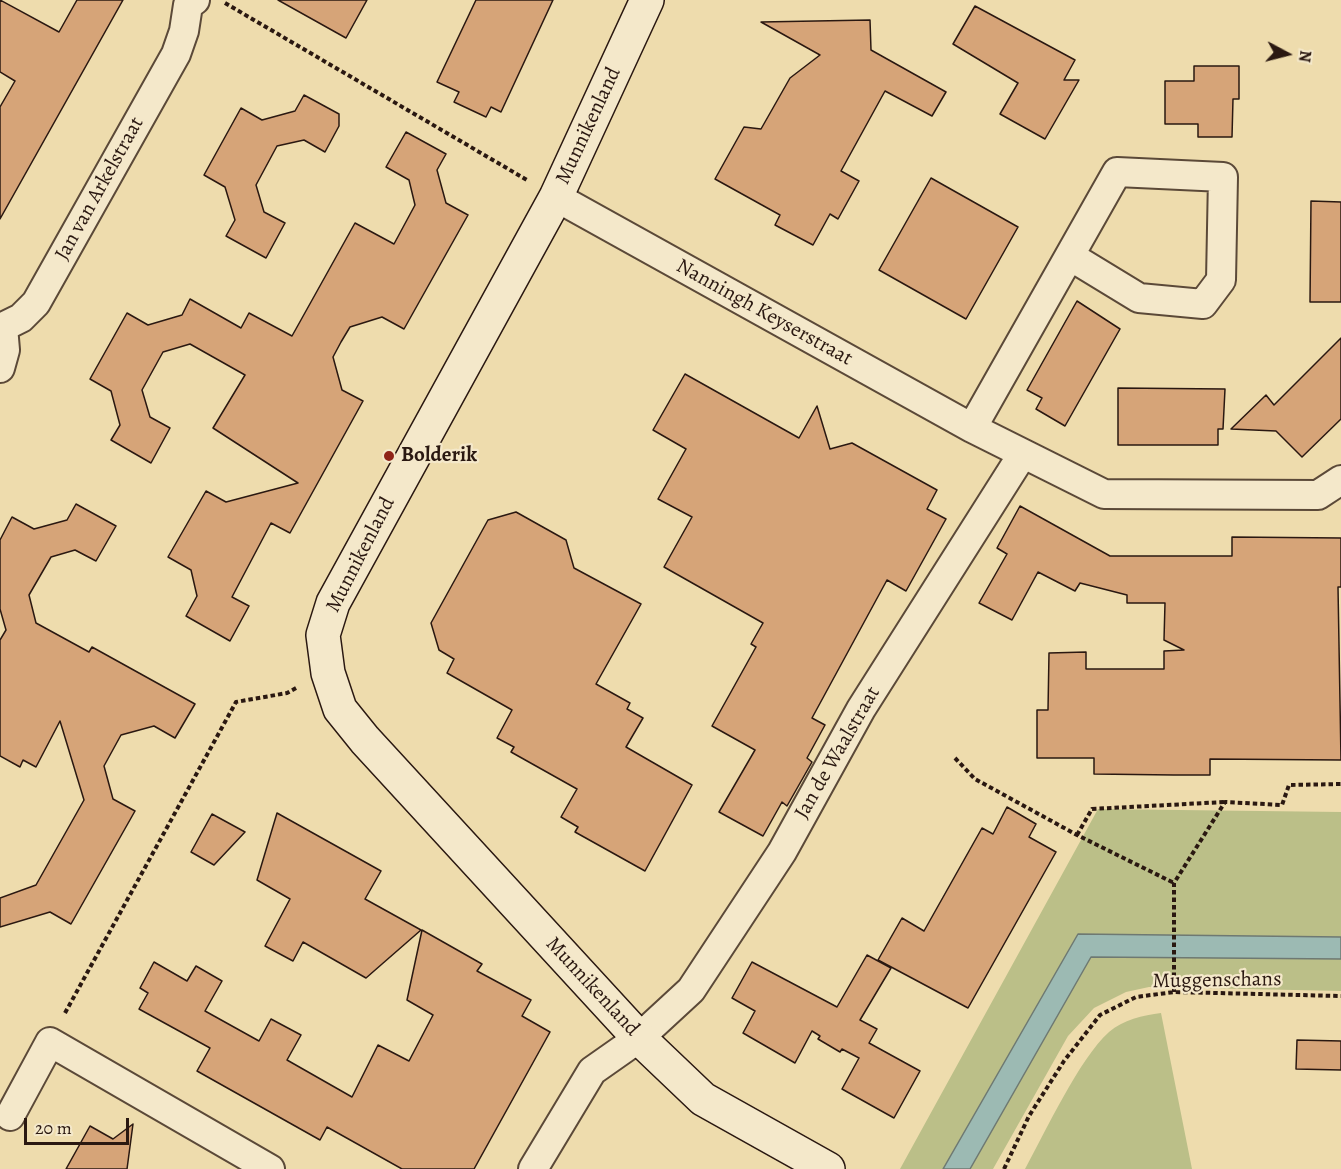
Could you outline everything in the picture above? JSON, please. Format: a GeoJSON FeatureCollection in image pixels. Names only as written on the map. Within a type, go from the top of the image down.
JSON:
{"type":"FeatureCollection","features":[{"type":"Feature","properties":{"kind":"street","name":"Munnikenland"},"geometry":{"type":"LineString","coordinates":[[647,0],[556,197],[333,603],[323,636],[328,673],[340,709],[365,740],[639,1038],[703,1099],[828,1169]]}},
{"type":"Feature","properties":{"kind":"street","name":"Jan van Arkelstraat"},"geometry":{"type":"LineString","coordinates":[[0,368],[5,350],[1,327],[21,318],[36,303],[176,54],[184,31],[187,2]]}},
{"type":"Feature","properties":{"kind":"street"},"geometry":{"type":"LineString","coordinates":[[972,428],[1117,172],[1223,177],[1221,280],[1203,304],[1138,298],[1070,256]]}},
{"type":"Feature","properties":{"kind":"street","name":"Nanningh Keyserstraat"},"geometry":{"type":"LineString","coordinates":[[556,197],[972,428],[1104,494],[1318,495],[1341,480]]}},
{"type":"Feature","properties":{"kind":"street","name":"Jan de Waalstraat"},"geometry":{"type":"LineString","coordinates":[[533,1169],[592,1071],[639,1038],[691,990],[782,852],[861,709],[1022,455]]}},
{"type":"Feature","properties":{"kind":"street"},"geometry":{"type":"LineString","coordinates":[[10,1116],[50,1042],[270,1169]]}},
{"type":"Feature","properties":{"kind":"path"},"geometry":{"type":"LineString","coordinates":[[220,0],[556,197]]}},
{"type":"Feature","properties":{"kind":"path"},"geometry":{"type":"LineString","coordinates":[[50,1042],[236,702],[287,693],[328,673]]}},
{"type":"Feature","properties":{"kind":"path"},"geometry":{"type":"LineString","coordinates":[[956,758],[975,779],[1077,835],[1174,883]]}},
{"type":"Feature","properties":{"kind":"path"},"geometry":{"type":"LineString","coordinates":[[1077,835],[1092,809],[1225,802],[1282,805],[1289,785],[1341,784]]}},
{"type":"Feature","properties":{"kind":"path"},"geometry":{"type":"LineString","coordinates":[[1174,992],[1174,883],[1225,802]]}},
{"type":"Feature","properties":{"kind":"path","name":"Muggenschans"},"geometry":{"type":"LineString","coordinates":[[1004,1169],[1029,1116],[1064,1060],[1100,1015],[1136,997],[1174,992],[1341,996]]}},
{"type":"Feature","properties":{"kind":"green space"},"geometry":{"type":"Polygon","coordinates":[[[1098,809],[1341,812],[1341,991],[1149,987],[1126,992],[1094,1008],[1068,1036],[993,1169],[900,1169],[1098,809]]]}},
{"type":"Feature","properties":{"kind":"green space"},"geometry":{"type":"Polygon","coordinates":[[[1161,1013],[1192,1169],[1025,1169],[1075,1077],[1098,1044],[1120,1024],[1161,1013]]]}},
{"type":"Feature","properties":{"kind":"water"},"geometry":{"type":"Polygon","coordinates":[[[1078,934],[1341,937],[1341,959],[1091,957],[970,1169],[943,1169],[1078,934]]]}},
{"type":"Feature","properties":{"kind":"building"},"geometry":{"type":"Polygon","coordinates":[[[0,0],[59,32],[77,0],[123,0],[0,219],[0,107],[15,81],[0,72],[0,0]]]}},
{"type":"Feature","properties":{"kind":"building"},"geometry":{"type":"Polygon","coordinates":[[[278,0],[367,0],[346,38],[278,0]]]}},
{"type":"Feature","properties":{"kind":"building"},"geometry":{"type":"Polygon","coordinates":[[[476,0],[553,0],[501,112],[491,107],[486,117],[454,102],[459,92],[437,82],[476,0]]]}},
{"type":"Feature","properties":{"kind":"building"},"geometry":{"type":"Polygon","coordinates":[[[975,6],[1075,60],[1064,80],[1079,80],[1045,139],[1000,114],[1018,83],[953,44],[975,6]]]}},
{"type":"Feature","properties":{"kind":"building"},"geometry":{"type":"Polygon","coordinates":[[[870,20],[871,50],[946,92],[932,116],[885,91],[841,171],[859,181],[838,219],[830,214],[813,245],[775,225],[780,215],[715,179],[744,127],[761,129],[790,78],[820,55],[761,22],[870,20]]]}},
{"type":"Feature","properties":{"kind":"building"},"geometry":{"type":"Polygon","coordinates":[[[1194,66],[1239,66],[1239,99],[1233,99],[1232,137],[1198,137],[1198,124],[1165,124],[1165,81],[1194,81],[1194,66]]]}},
{"type":"Feature","properties":{"kind":"building"},"geometry":{"type":"Polygon","coordinates":[[[304,95],[339,114],[339,126],[325,152],[304,140],[277,146],[256,185],[264,212],[285,223],[266,258],[226,236],[235,220],[225,187],[204,175],[241,108],[262,120],[295,111],[304,95]]]}},
{"type":"Feature","properties":{"kind":"building"},"geometry":{"type":"Polygon","coordinates":[[[406,132],[446,154],[437,170],[446,203],[468,215],[404,329],[382,317],[350,327],[341,342],[333,357],[342,390],[363,401],[290,533],[271,523],[232,597],[249,606],[230,641],[186,616],[197,596],[191,570],[168,557],[206,491],[226,502],[298,483],[213,428],[245,375],[190,344],[163,352],[142,390],[150,417],[170,428],[151,463],[111,440],[120,425],[111,391],[90,379],[127,313],[148,325],[182,315],[190,299],[241,328],[249,313],[292,336],[355,223],[394,244],[415,205],[409,180],[386,167],[406,132]]]}},
{"type":"Feature","properties":{"kind":"building"},"geometry":{"type":"Polygon","coordinates":[[[931,178],[1018,227],[966,319],[879,270],[931,178]]]}},
{"type":"Feature","properties":{"kind":"building"},"geometry":{"type":"Polygon","coordinates":[[[1311,201],[1341,202],[1341,302],[1310,302],[1311,201]]]}},
{"type":"Feature","properties":{"kind":"building"},"geometry":{"type":"Polygon","coordinates":[[[1077,301],[1120,329],[1065,426],[1036,409],[1042,398],[1027,390],[1077,301]]]}},
{"type":"Feature","properties":{"kind":"building"},"geometry":{"type":"Polygon","coordinates":[[[1341,338],[1341,419],[1302,457],[1276,431],[1231,429],[1266,395],[1274,405],[1341,338]]]}},
{"type":"Feature","properties":{"kind":"building"},"geometry":{"type":"Polygon","coordinates":[[[685,374],[799,438],[817,406],[830,449],[852,443],[937,490],[927,509],[946,519],[906,591],[887,580],[812,718],[825,725],[807,758],[812,762],[787,806],[782,802],[763,836],[719,812],[755,750],[712,726],[756,647],[751,644],[763,623],[664,567],[692,517],[658,499],[686,449],[653,430],[685,374]]]}},
{"type":"Feature","properties":{"kind":"building"},"geometry":{"type":"Polygon","coordinates":[[[1118,388],[1225,389],[1223,429],[1218,429],[1218,445],[1118,445],[1118,388]]]}},
{"type":"Feature","properties":{"kind":"building"},"geometry":{"type":"Polygon","coordinates":[[[76,504],[116,526],[96,561],[75,550],[51,557],[29,595],[36,623],[89,652],[92,647],[195,704],[175,738],[154,726],[121,735],[104,766],[113,799],[135,811],[71,924],[50,912],[0,927],[0,898],[36,885],[84,800],[60,721],[36,767],[23,760],[20,767],[0,756],[0,640],[6,630],[0,609],[0,540],[12,517],[34,529],[67,520],[76,504]]]}},
{"type":"Feature","properties":{"kind":"building"},"geometry":{"type":"Polygon","coordinates":[[[1020,506],[1110,556],[1232,556],[1232,537],[1341,538],[1341,587],[1338,587],[1341,760],[1210,759],[1210,775],[1174,775],[1094,774],[1094,758],[1037,758],[1037,710],[1048,710],[1049,653],[1086,652],[1086,669],[1164,669],[1164,651],[1184,650],[1164,640],[1165,603],[1127,603],[1127,595],[1080,583],[1075,591],[1038,572],[1012,620],[979,603],[1007,554],[997,548],[1020,506]]]}},
{"type":"Feature","properties":{"kind":"building"},"geometry":{"type":"Polygon","coordinates":[[[516,512],[566,540],[574,568],[641,604],[596,684],[630,703],[627,709],[643,718],[626,747],[692,785],[645,871],[575,832],[578,827],[561,817],[577,789],[511,752],[514,747],[497,738],[512,710],[447,673],[454,659],[439,650],[431,623],[488,520],[516,512]]]}},
{"type":"Feature","properties":{"kind":"building"},"geometry":{"type":"Polygon","coordinates":[[[1007,807],[1036,824],[1029,837],[1056,852],[968,1008],[878,960],[902,918],[924,931],[982,828],[993,834],[1007,807]]]}},
{"type":"Feature","properties":{"kind":"building"},"geometry":{"type":"Polygon","coordinates":[[[277,813],[381,871],[365,899],[421,930],[366,978],[303,942],[293,961],[265,946],[290,899],[257,880],[277,813]]]}},
{"type":"Feature","properties":{"kind":"building"},"geometry":{"type":"Polygon","coordinates":[[[212,814],[245,832],[214,865],[191,852],[212,814]]]}},
{"type":"Feature","properties":{"kind":"building"},"geometry":{"type":"Polygon","coordinates":[[[422,930],[482,964],[477,971],[531,1000],[522,1016],[550,1032],[474,1169],[402,1169],[327,1127],[320,1140],[197,1071],[210,1048],[139,1009],[148,993],[140,988],[154,962],[187,981],[196,966],[222,981],[205,1011],[259,1041],[271,1019],[301,1035],[287,1060],[352,1097],[378,1045],[409,1061],[433,1015],[407,1000],[422,930]]]}},
{"type":"Feature","properties":{"kind":"building"},"geometry":{"type":"Polygon","coordinates":[[[867,955],[891,968],[860,1020],[877,1029],[869,1043],[920,1071],[894,1118],[842,1089],[859,1058],[842,1049],[840,1052],[818,1039],[820,1036],[812,1031],[795,1063],[743,1033],[755,1011],[732,998],[752,962],[837,1007],[867,955]]]}},
{"type":"Feature","properties":{"kind":"building"},"geometry":{"type":"Polygon","coordinates":[[[1297,1040],[1341,1041],[1341,1070],[1296,1069],[1297,1040]]]}},
{"type":"Feature","properties":{"kind":"building"},"geometry":{"type":"Polygon","coordinates":[[[133,1124],[127,1169],[66,1169],[90,1126],[113,1139],[133,1124]]]}},
{"type":"Feature","properties":{"kind":"place","name":"Bolderik"},"geometry":{"type":"Point","coordinates":[389,456]}}]}
